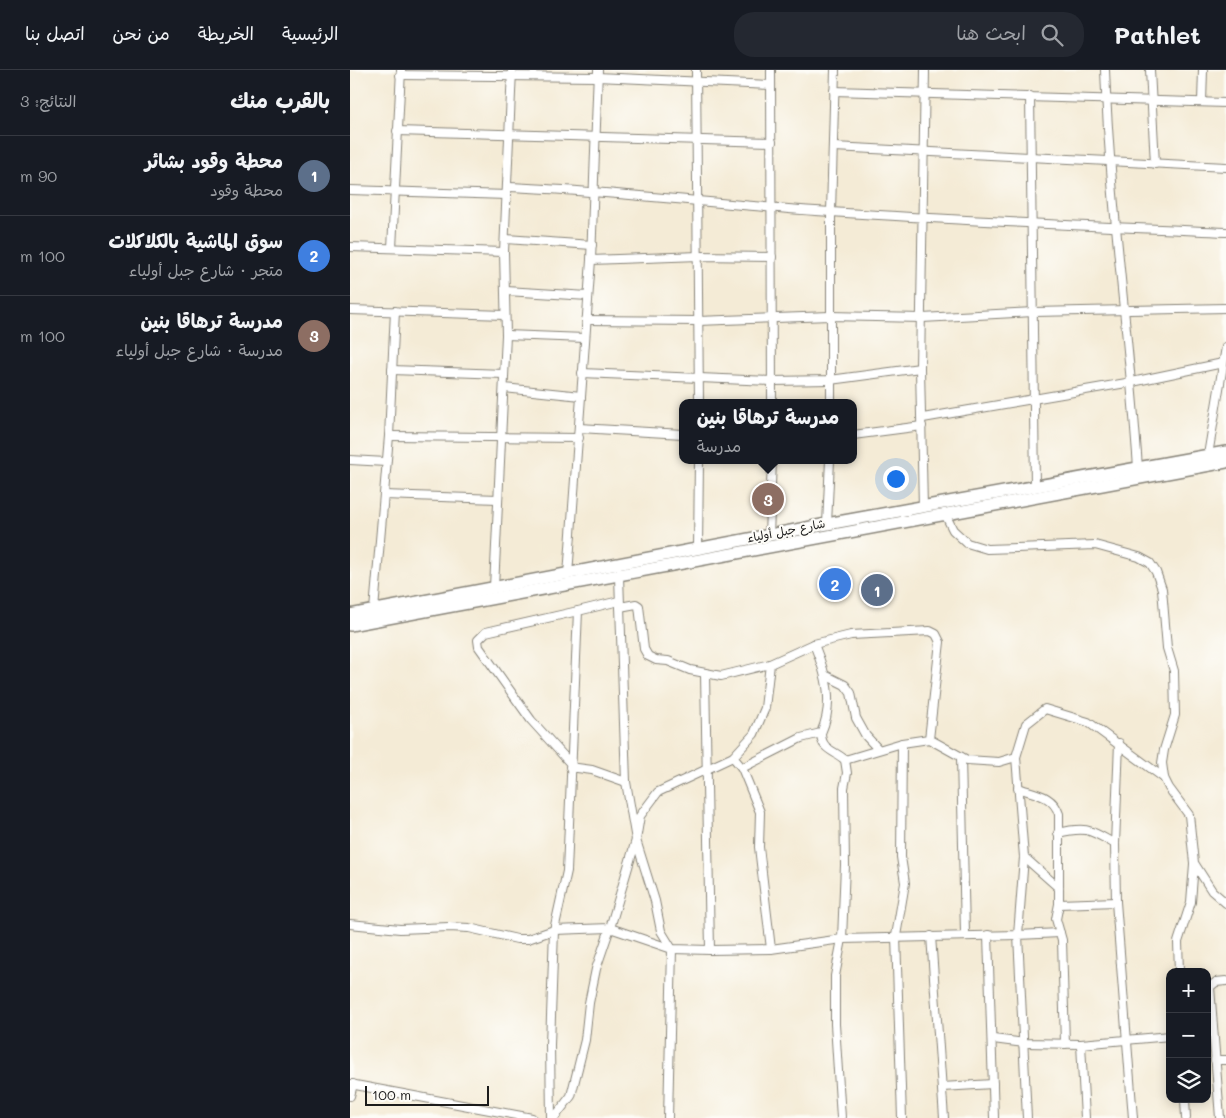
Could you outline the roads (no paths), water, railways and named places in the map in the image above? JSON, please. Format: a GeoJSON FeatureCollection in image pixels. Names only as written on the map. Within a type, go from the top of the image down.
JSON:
{"type":"FeatureCollection","features":[{"type":"Feature","properties":{"kind":"main road","name":"شارع جبل أولياء"},"geometry":{"type":"LineString","coordinates":[[350,615],[568,575],[827,524],[1226,452]]}},
{"type":"Feature","properties":{"kind":"main road","name":"شارع جبل أولياء"},"geometry":{"type":"LineString","coordinates":[[350,626],[1226,462]]}},
{"type":"Feature","properties":{"kind":"street"},"geometry":{"type":"LineString","coordinates":[[696,70],[699,399]]}},
{"type":"Feature","properties":{"kind":"street"},"geometry":{"type":"LineString","coordinates":[[771,70],[772,399]]}},
{"type":"Feature","properties":{"kind":"street"},"geometry":{"type":"LineString","coordinates":[[830,399],[831,212],[835,70]]}},
{"type":"Feature","properties":{"kind":"street"},"geometry":{"type":"LineString","coordinates":[[923,508],[923,422],[920,368],[925,70]]}},
{"type":"Feature","properties":{"kind":"street"},"geometry":{"type":"LineString","coordinates":[[1105,70],[1109,162],[1132,382],[1138,468]]}},
{"type":"Feature","properties":{"kind":"street"},"geometry":{"type":"LineString","coordinates":[[1150,70],[1155,164]]}},
{"type":"Feature","properties":{"kind":"street"},"geometry":{"type":"LineString","coordinates":[[1202,102],[1203,70]]}},
{"type":"Feature","properties":{"kind":"street"},"geometry":{"type":"LineString","coordinates":[[392,248],[400,72],[597,74],[770,85]]}},
{"type":"Feature","properties":{"kind":"street"},"geometry":{"type":"LineString","coordinates":[[494,588],[506,335],[504,252],[512,73]]}},
{"type":"Feature","properties":{"kind":"street"},"geometry":{"type":"LineString","coordinates":[[568,575],[592,245],[597,74]]}},
{"type":"Feature","properties":{"kind":"street"},"geometry":{"type":"LineString","coordinates":[[834,91],[1226,103]]}},
{"type":"Feature","properties":{"kind":"street"},"geometry":{"type":"LineString","coordinates":[[1030,96],[1035,487]]}},
{"type":"Feature","properties":{"kind":"street"},"geometry":{"type":"LineString","coordinates":[[398,132],[697,138],[772,142]]}},
{"type":"Feature","properties":{"kind":"street"},"geometry":{"type":"LineString","coordinates":[[834,147],[925,154],[1226,167]]}},
{"type":"Feature","properties":{"kind":"street"},"geometry":{"type":"LineString","coordinates":[[350,190],[593,190],[697,202],[831,212],[1032,224],[1226,232]]}},
{"type":"Feature","properties":{"kind":"street"},"geometry":{"type":"LineString","coordinates":[[506,239],[592,245]]}},
{"type":"Feature","properties":{"kind":"street"},"geometry":{"type":"LineString","coordinates":[[350,247],[504,252]]}},
{"type":"Feature","properties":{"kind":"street"},"geometry":{"type":"LineString","coordinates":[[591,260],[699,256],[772,257]]}},
{"type":"Feature","properties":{"kind":"street"},"geometry":{"type":"LineString","coordinates":[[506,291],[588,296]]}},
{"type":"Feature","properties":{"kind":"street"},"geometry":{"type":"LineString","coordinates":[[586,320],[698,321],[830,316],[922,318],[1125,309],[1226,308]]}},
{"type":"Feature","properties":{"kind":"street"},"geometry":{"type":"LineString","coordinates":[[350,310],[506,316]]}},
{"type":"Feature","properties":{"kind":"street"},"geometry":{"type":"LineString","coordinates":[[374,610],[389,436],[395,311]]}},
{"type":"Feature","properties":{"kind":"street"},"geometry":{"type":"LineString","coordinates":[[506,335],[585,338]]}},
{"type":"Feature","properties":{"kind":"street"},"geometry":{"type":"LineString","coordinates":[[1208,455],[1226,347]]}},
{"type":"Feature","properties":{"kind":"street"},"geometry":{"type":"LineString","coordinates":[[857,434],[1035,398],[1132,382],[1223,363]]}},
{"type":"Feature","properties":{"kind":"street"},"geometry":{"type":"LineString","coordinates":[[582,373],[699,376],[772,381],[830,380],[920,368]]}},
{"type":"Feature","properties":{"kind":"street"},"geometry":{"type":"LineString","coordinates":[[392,370],[504,374]]}},
{"type":"Feature","properties":{"kind":"street"},"geometry":{"type":"LineString","coordinates":[[504,388],[581,396]]}},
{"type":"Feature","properties":{"kind":"street"},"geometry":{"type":"LineString","coordinates":[[579,428],[679,434]]}},
{"type":"Feature","properties":{"kind":"street"},"geometry":{"type":"LineString","coordinates":[[389,436],[579,438]]}},
{"type":"Feature","properties":{"kind":"street"},"geometry":{"type":"LineString","coordinates":[[350,460],[386,462]]}},
{"type":"Feature","properties":{"kind":"street"},"geometry":{"type":"LineString","coordinates":[[698,549],[699,464]]}},
{"type":"Feature","properties":{"kind":"street"},"geometry":{"type":"LineString","coordinates":[[769,535],[772,464]]}},
{"type":"Feature","properties":{"kind":"street"},"geometry":{"type":"LineString","coordinates":[[827,524],[830,464]]}},
{"type":"Feature","properties":{"kind":"street"},"geometry":{"type":"LineString","coordinates":[[384,496],[498,498]]}},
{"type":"Feature","properties":{"kind":"street"},"geometry":{"type":"LineString","coordinates":[[944,514],[953,530],[967,543],[987,549],[1095,546],[1126,552],[1150,563],[1156,572],[1162,589],[1168,648],[1174,671],[1175,715],[1162,763],[1164,778],[1169,788],[1189,815],[1194,863],[1191,902],[1178,942],[1179,968]]}},
{"type":"Feature","properties":{"kind":"street"},"geometry":{"type":"LineString","coordinates":[[619,576],[625,701],[626,782],[636,840],[655,901],[661,931],[672,948],[668,1118]]}},
{"type":"Feature","properties":{"kind":"street"},"geometry":{"type":"LineString","coordinates":[[626,782],[592,770],[570,765],[532,720],[480,648],[478,640],[486,632],[578,611],[619,604],[636,604],[639,606],[642,641],[648,656],[705,674],[731,674],[770,664],[814,644],[851,635],[930,631],[936,634],[940,642],[930,739]]}},
{"type":"Feature","properties":{"kind":"street"},"geometry":{"type":"LineString","coordinates":[[553,1118],[550,1046],[554,930],[567,872],[570,765],[578,611]]}},
{"type":"Feature","properties":{"kind":"street"},"geometry":{"type":"LineString","coordinates":[[814,644],[827,676],[827,718],[821,733],[821,741],[825,747],[845,760],[847,773],[844,788],[845,865],[842,939],[835,976],[835,1024],[841,1118]]}},
{"type":"Feature","properties":{"kind":"street"},"geometry":{"type":"LineString","coordinates":[[553,1118],[571,1096],[585,1040],[589,1003],[596,969],[636,840],[640,816],[658,792],[733,757],[754,734],[761,720],[770,664]]}},
{"type":"Feature","properties":{"kind":"street"},"geometry":{"type":"LineString","coordinates":[[705,674],[705,769],[710,950]]}},
{"type":"Feature","properties":{"kind":"street"},"geometry":{"type":"LineString","coordinates":[[827,676],[845,685],[851,693],[856,718],[866,736],[878,748]]}},
{"type":"Feature","properties":{"kind":"street"},"geometry":{"type":"LineString","coordinates":[[1027,1118],[1025,1042],[1018,935],[1024,857],[1016,758],[1026,724],[1045,709],[1088,722],[1164,778]]}},
{"type":"Feature","properties":{"kind":"street"},"geometry":{"type":"LineString","coordinates":[[742,768],[801,738],[821,733]]}},
{"type":"Feature","properties":{"kind":"street"},"geometry":{"type":"LineString","coordinates":[[845,760],[878,748],[930,739],[967,760],[999,762],[1016,758]]}},
{"type":"Feature","properties":{"kind":"street"},"geometry":{"type":"LineString","coordinates":[[902,743],[901,856],[905,883],[896,936],[902,1118]]}},
{"type":"Feature","properties":{"kind":"street"},"geometry":{"type":"LineString","coordinates":[[1119,743],[1115,844],[1116,902],[1133,1118]]}},
{"type":"Feature","properties":{"kind":"street"},"geometry":{"type":"LineString","coordinates":[[733,757],[742,768],[760,812],[759,847],[771,949]]}},
{"type":"Feature","properties":{"kind":"street"},"geometry":{"type":"LineString","coordinates":[[961,757],[965,934]]}},
{"type":"Feature","properties":{"kind":"street"},"geometry":{"type":"LineString","coordinates":[[1018,788],[1048,798],[1056,805],[1059,814],[1059,888],[1056,919],[1060,934],[1065,1044]]}},
{"type":"Feature","properties":{"kind":"street"},"geometry":{"type":"LineString","coordinates":[[1058,833],[1079,828],[1093,832],[1115,844]]}},
{"type":"Feature","properties":{"kind":"street"},"geometry":{"type":"LineString","coordinates":[[1024,857],[1059,888]]}},
{"type":"Feature","properties":{"kind":"street"},"geometry":{"type":"LineString","coordinates":[[1194,863],[1212,891],[1226,903]]}},
{"type":"Feature","properties":{"kind":"street"},"geometry":{"type":"LineString","coordinates":[[1058,904],[1116,902]]}},
{"type":"Feature","properties":{"kind":"street"},"geometry":{"type":"LineString","coordinates":[[350,924],[400,929],[469,928],[517,939],[528,939],[554,930],[610,928],[672,948],[710,950],[771,949],[842,939],[896,936],[1060,934]]}},
{"type":"Feature","properties":{"kind":"street"},"geometry":{"type":"LineString","coordinates":[[988,935],[993,1038],[994,1118]]}},
{"type":"Feature","properties":{"kind":"street"},"geometry":{"type":"LineString","coordinates":[[931,936],[944,1118]]}},
{"type":"Feature","properties":{"kind":"street"},"geometry":{"type":"LineString","coordinates":[[1210,1013],[1210,987],[1216,982],[1226,981]]}},
{"type":"Feature","properties":{"kind":"street"},"geometry":{"type":"LineString","coordinates":[[993,1038],[1025,1042],[1081,1044],[1166,1036]]}},
{"type":"Feature","properties":{"kind":"street"},"geometry":{"type":"LineString","coordinates":[[1211,1038],[1215,1060],[1220,1118]]}},
{"type":"Feature","properties":{"kind":"street"},"geometry":{"type":"LineString","coordinates":[[1081,1044],[1085,1118]]}},
{"type":"Feature","properties":{"kind":"street"},"geometry":{"type":"LineString","coordinates":[[1215,1060],[1226,1060]]}},
{"type":"Feature","properties":{"kind":"street"},"geometry":{"type":"LineString","coordinates":[[350,1096],[351,1084],[507,1116],[532,1118]]}},
{"type":"Feature","properties":{"kind":"street"},"geometry":{"type":"LineString","coordinates":[[942,1087],[993,1084]]}},
{"type":"Feature","properties":{"kind":"street"},"geometry":{"type":"LineString","coordinates":[[1185,1103],[1186,1118]]}},
{"type":"Feature","properties":{"kind":"place","name":"مدرسة ترهاقا بنين"},"geometry":{"type":"Point","coordinates":[768,499]}},
{"type":"Feature","properties":{"kind":"place","name":"سوق الماشية بالكلاكلات"},"geometry":{"type":"Point","coordinates":[835,584]}},
{"type":"Feature","properties":{"kind":"place","name":"محطة وقود بشائر"},"geometry":{"type":"Point","coordinates":[877,590]}}]}
